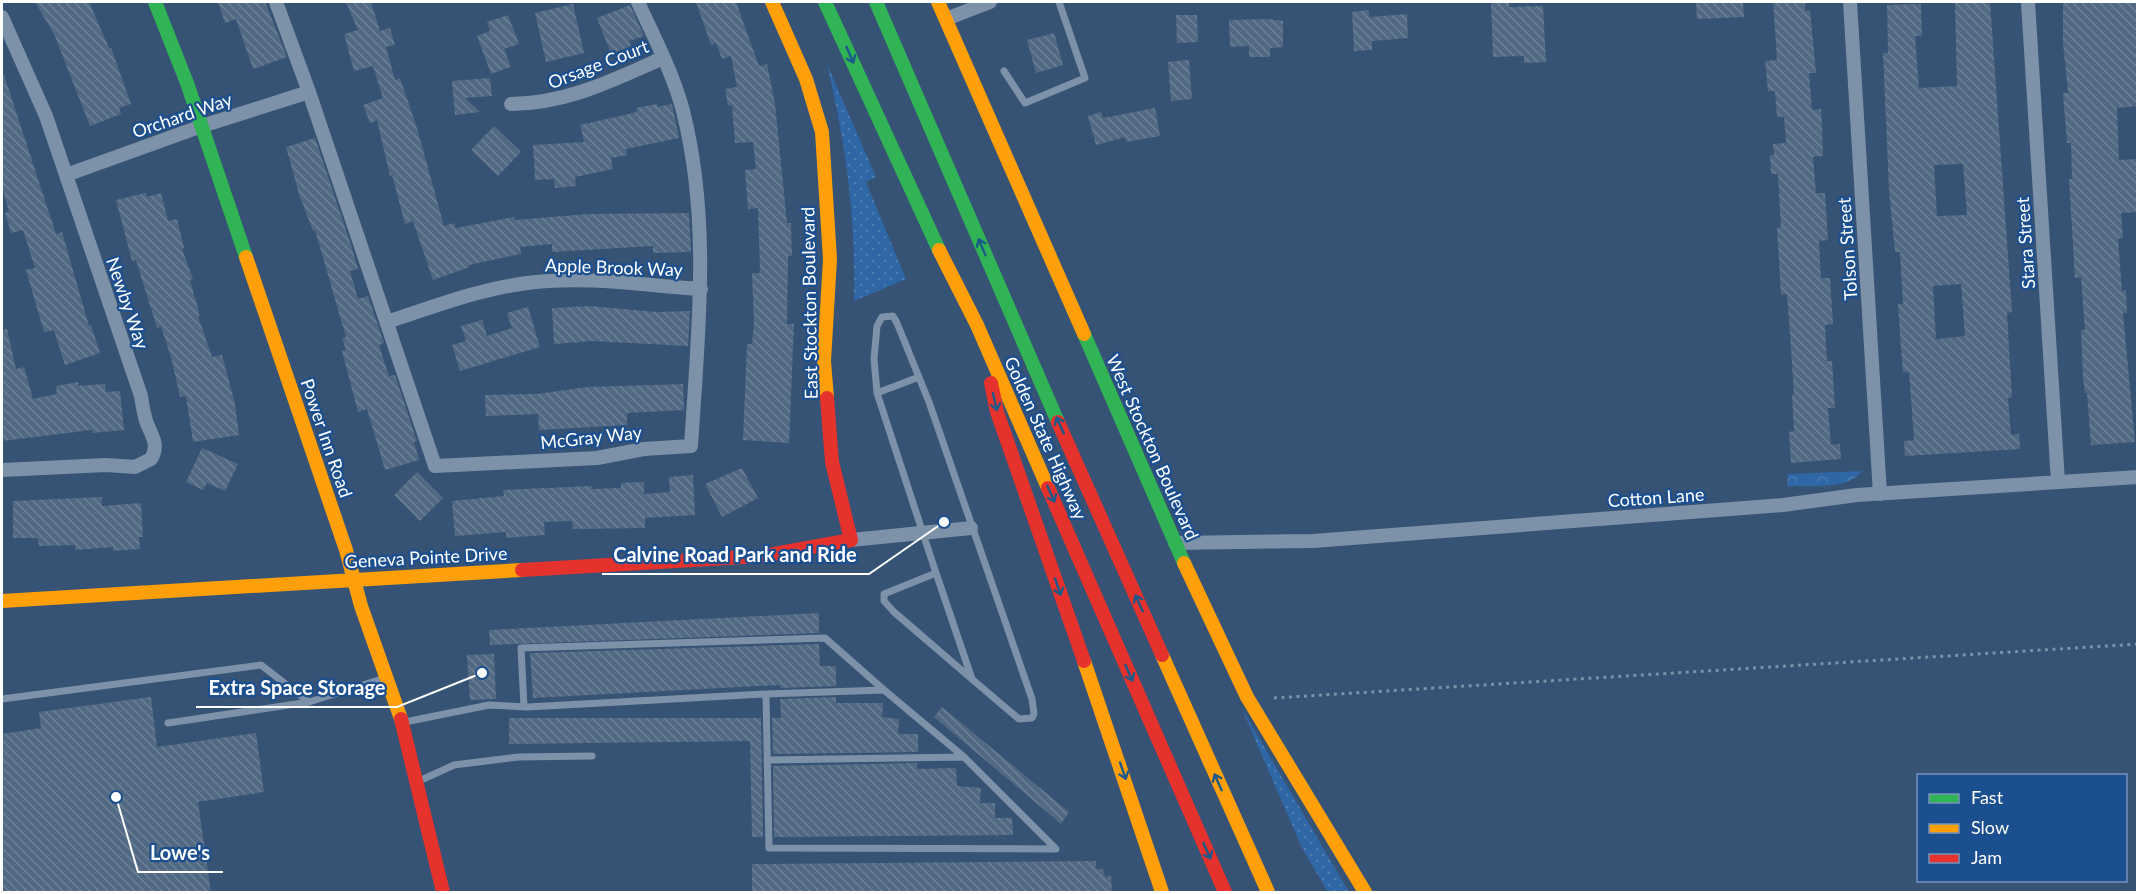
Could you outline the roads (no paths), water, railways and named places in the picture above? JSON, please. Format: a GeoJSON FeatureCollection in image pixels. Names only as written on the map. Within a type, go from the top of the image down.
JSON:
{"type":"FeatureCollection","features":[{"type":"Feature","properties":{"kind":"main road","name":"Power Inn Road"},"geometry":{"type":"LineString","coordinates":[[155,2],[202,126],[403,723],[443,892]]}},
{"type":"Feature","properties":{"kind":"main road","name":"East Stockton Boulevard"},"geometry":{"type":"LineString","coordinates":[[772,2],[806,79],[822,132],[830,260],[824,361],[832,462],[851,540]]}},
{"type":"Feature","properties":{"kind":"main road","name":"Golden State Highway"},"geometry":{"type":"LineString","coordinates":[[825,2],[928,228],[978,325],[1226,892]]}},
{"type":"Feature","properties":{"kind":"main road","name":"Golden State Highway"},"geometry":{"type":"LineString","coordinates":[[876,2],[1016,327],[1268,892]]}},
{"type":"Feature","properties":{"kind":"main road","name":"West Stockton Boulevard"},"geometry":{"type":"LineString","coordinates":[[938,2],[1175,543],[1247,697],[1365,892]]}},
{"type":"Feature","properties":{"kind":"main road"},"geometry":{"type":"LineString","coordinates":[[978,325],[998,412],[1138,815],[1162,892]]}},
{"type":"Feature","properties":{"kind":"main road","name":"Geneva Pointe Drive"},"geometry":{"type":"LineString","coordinates":[[2,601],[762,556],[851,540]]}},
{"type":"Feature","properties":{"kind":"main road"},"geometry":{"type":"LineString","coordinates":[[1228,804],[1282,892]]}},
{"type":"Feature","properties":{"kind":"street","name":"McGray Way"},"geometry":{"type":"LineString","coordinates":[[276,2],[309,92],[435,466],[597,458],[644,449],[691,446],[701,289],[701,237],[697,186],[682,110],[663,58],[638,2]]}},
{"type":"Feature","properties":{"kind":"street"},"geometry":{"type":"LineString","coordinates":[[946,19],[990,2]]}},
{"type":"Feature","properties":{"kind":"street","name":"Tolson Street"},"geometry":{"type":"LineString","coordinates":[[1850,2],[1880,494]]}},
{"type":"Feature","properties":{"kind":"street","name":"Stara Street"},"geometry":{"type":"LineString","coordinates":[[2028,2],[2058,482]]}},
{"type":"Feature","properties":{"kind":"street","name":"Newby Way"},"geometry":{"type":"LineString","coordinates":[[2,17],[46,116],[141,396],[146,422],[153,434],[155,453],[147,464],[135,467],[106,465],[2,470]]}},
{"type":"Feature","properties":{"kind":"street","name":"Orsage Court"},"geometry":{"type":"LineString","coordinates":[[511,104],[535,104],[571,97],[663,58]]}},
{"type":"Feature","properties":{"kind":"street","name":"Orchard Way"},"geometry":{"type":"LineString","coordinates":[[66,175],[202,126],[309,92]]}},
{"type":"Feature","properties":{"kind":"street","name":"Apple Brook Way"},"geometry":{"type":"LineString","coordinates":[[387,322],[473,293],[537,282],[580,281],[701,289]]}},
{"type":"Feature","properties":{"kind":"street","name":"Cotton Lane"},"geometry":{"type":"LineString","coordinates":[[1175,543],[1324,540],[1783,505],[1880,494],[2138,477]]}},
{"type":"Feature","properties":{"kind":"street"},"geometry":{"type":"LineString","coordinates":[[851,540],[971,528]]}},
{"type":"Feature","properties":{"kind":"lane"},"geometry":{"type":"LineString","coordinates":[[1004,71],[1025,103],[1085,78],[1059,2]]}},
{"type":"Feature","properties":{"kind":"lane"},"geometry":{"type":"LineString","coordinates":[[936,573],[884,594],[884,601],[972,679],[1019,719],[1032,717],[1034,714],[1032,699],[919,377],[893,316],[882,317],[877,326],[874,359],[877,393],[972,679]]}},
{"type":"Feature","properties":{"kind":"lane"},"geometry":{"type":"LineString","coordinates":[[877,393],[919,377]]}},
{"type":"Feature","properties":{"kind":"lane"},"geometry":{"type":"LineString","coordinates":[[524,707],[521,648],[825,638],[964,758],[1056,849],[769,848],[766,694]]}},
{"type":"Feature","properties":{"kind":"lane"},"geometry":{"type":"LineString","coordinates":[[2,699],[261,665],[309,702]]}},
{"type":"Feature","properties":{"kind":"lane"},"geometry":{"type":"LineString","coordinates":[[168,723],[309,702],[386,678]]}},
{"type":"Feature","properties":{"kind":"lane"},"geometry":{"type":"LineString","coordinates":[[403,723],[489,705],[524,707],[884,690]]}},
{"type":"Feature","properties":{"kind":"lane"},"geometry":{"type":"LineString","coordinates":[[417,782],[454,765],[518,757],[592,756]]}},
{"type":"Feature","properties":{"kind":"lane"},"geometry":{"type":"LineString","coordinates":[[767,760],[964,758]]}},
{"type":"Feature","properties":{"kind":"place","name":"Calvine Road Park and Ride"},"geometry":{"type":"Point","coordinates":[944,522]}},
{"type":"Feature","properties":{"kind":"place","name":"Extra Space Storage"},"geometry":{"type":"Point","coordinates":[482,673]}},
{"type":"Feature","properties":{"kind":"place","name":"Lowe's"},"geometry":{"type":"Point","coordinates":[116,797]}}]}
